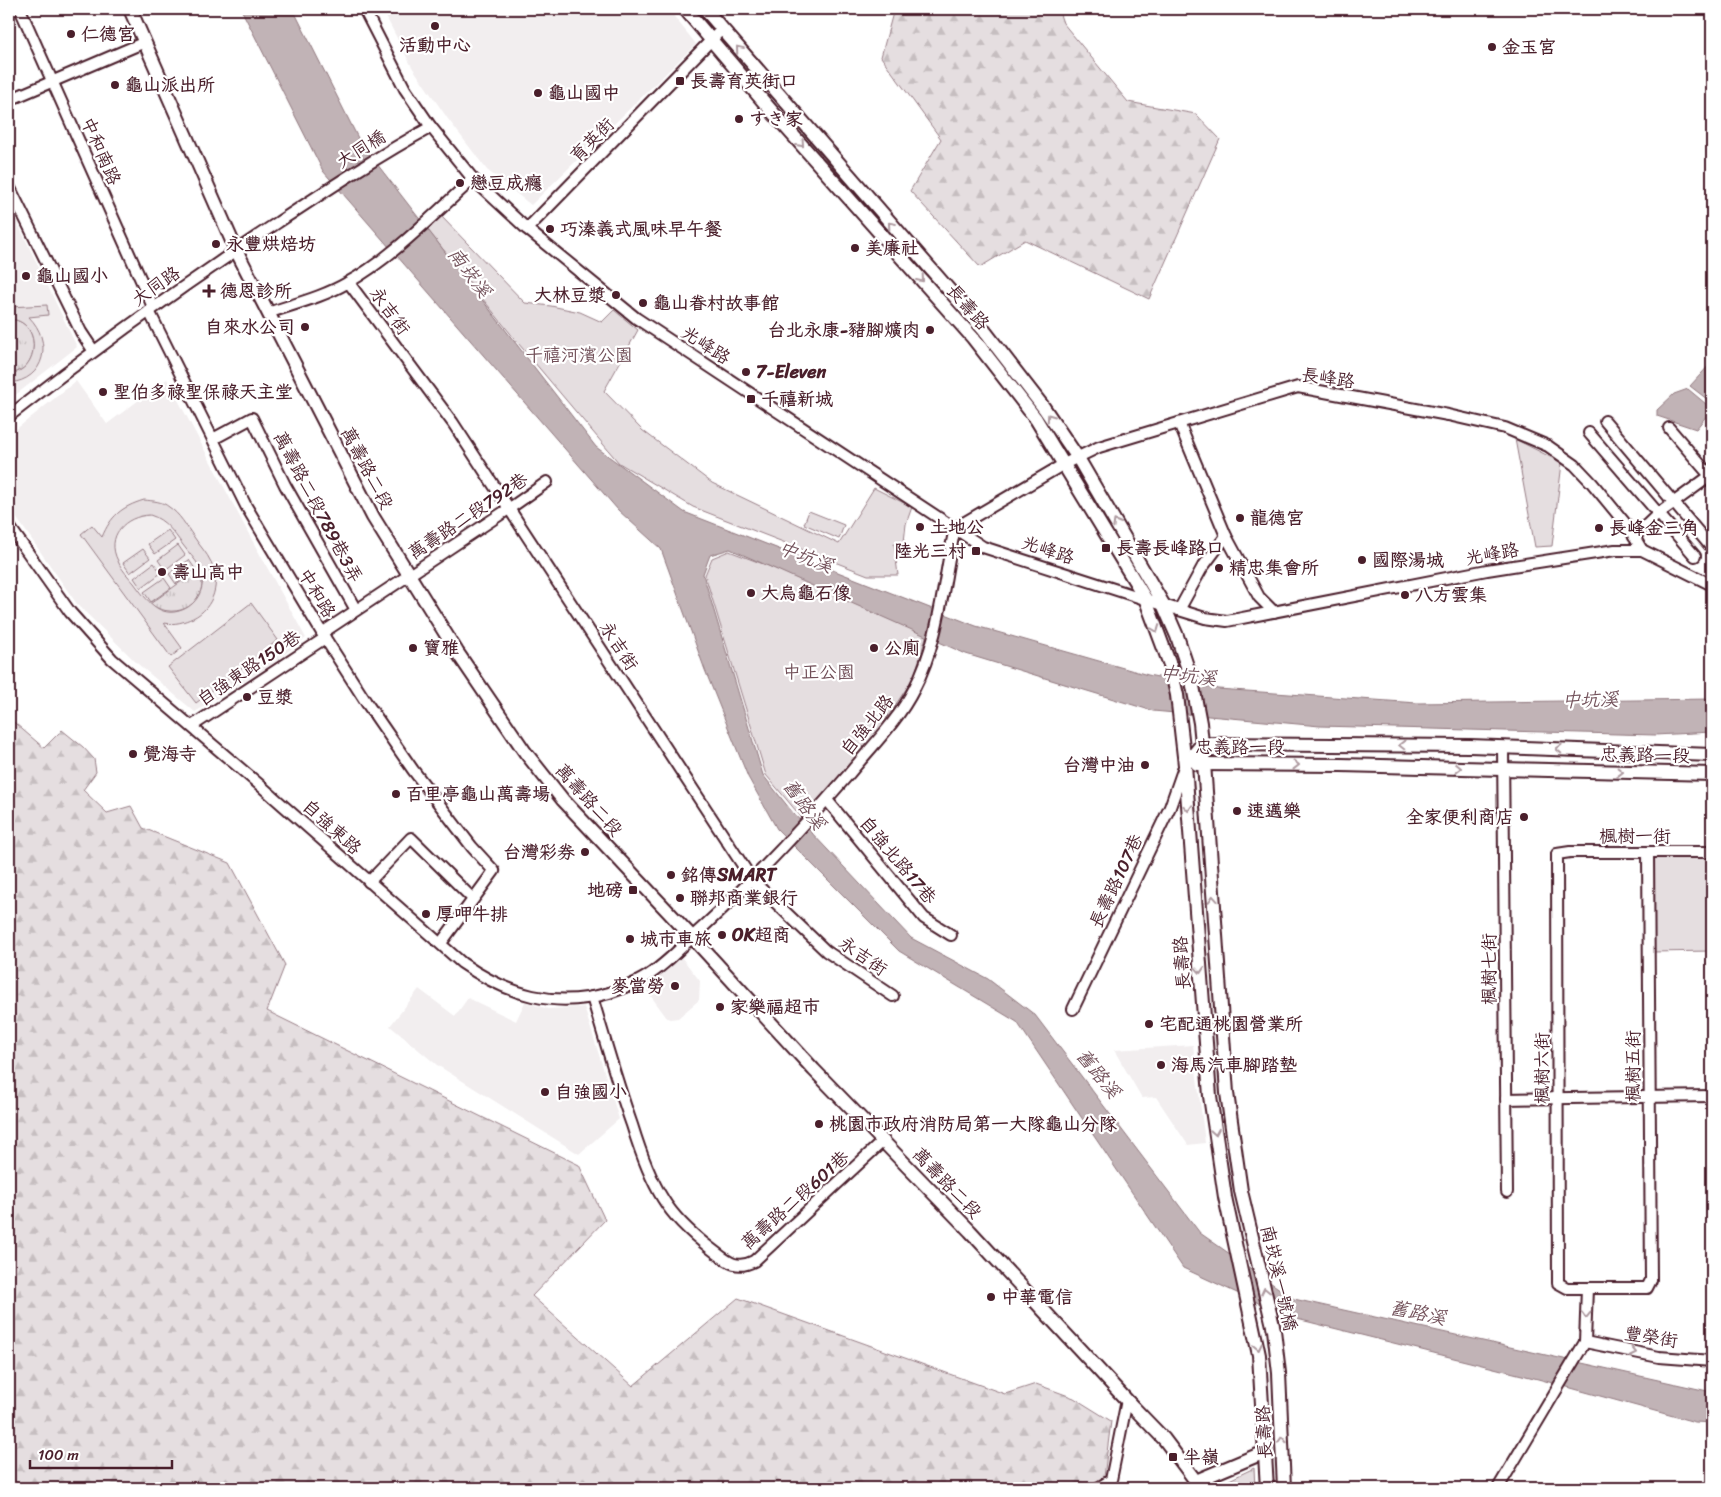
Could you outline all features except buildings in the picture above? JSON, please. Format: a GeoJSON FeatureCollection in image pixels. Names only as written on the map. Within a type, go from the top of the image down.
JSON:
{"type":"FeatureCollection","features":[{"type":"Feature","properties":{"kind":"main road","name":"萬壽路二段"},"geometry":{"type":"LineString","coordinates":[[130,9],[236,250],[373,517],[457,652],[530,759],[563,800],[814,1070],[1010,1273],[1169,1444],[1199,1484]]}},
{"type":"Feature","properties":{"kind":"main road","name":"長壽路"},"geometry":{"type":"LineString","coordinates":[[686,9],[712,42],[973,338],[1036,418],[1145,598],[1170,664],[1177,694],[1185,764],[1210,1096],[1225,1197]]}},
{"type":"Feature","properties":{"kind":"main road","name":"長壽路"},"geometry":{"type":"LineString","coordinates":[[704,9],[983,329],[1044,408],[1078,458],[1163,604],[1192,681],[1200,723],[1227,1094],[1241,1191]]}},
{"type":"Feature","properties":{"kind":"main road"},"geometry":{"type":"LineString","coordinates":[[951,313],[961,304]]}},
{"type":"Feature","properties":{"kind":"main road","name":"忠義路一段"},"geometry":{"type":"LineString","coordinates":[[1185,764],[1202,744],[1503,747],[1712,755]]}},
{"type":"Feature","properties":{"kind":"main road","name":"忠義路一段"},"geometry":{"type":"LineString","coordinates":[[1185,764],[1712,774]]}},
{"type":"Feature","properties":{"kind":"main road","name":"南崁溪一號橋"},"geometry":{"type":"LineString","coordinates":[[1241,1191],[1274,1330],[1278,1373]]}},
{"type":"Feature","properties":{"kind":"main road","name":"南崁溪一號橋"},"geometry":{"type":"LineString","coordinates":[[1225,1197],[1259,1355],[1261,1377]]}},
{"type":"Feature","properties":{"kind":"main road","name":"長壽路"},"geometry":{"type":"LineString","coordinates":[[1278,1373],[1284,1488]]}},
{"type":"Feature","properties":{"kind":"main road","name":"長壽路"},"geometry":{"type":"LineString","coordinates":[[1261,1377],[1267,1488]]}},
{"type":"Feature","properties":{"kind":"main road"},"geometry":{"type":"LineString","coordinates":[[1199,1484],[1265,1452]]}},
{"type":"Feature","properties":{"kind":"street","name":"中和南路"},"geometry":{"type":"LineString","coordinates":[[20,9],[151,309]]}},
{"type":"Feature","properties":{"kind":"street","name":"光峰路"},"geometry":{"type":"LineString","coordinates":[[364,9],[406,89],[431,127],[473,179],[527,229],[636,318],[983,547],[1205,618],[1227,621],[1488,570],[1615,550],[1642,550],[1712,586]]}},
{"type":"Feature","properties":{"kind":"street","name":"育英街"},"geometry":{"type":"LineString","coordinates":[[527,229],[722,30]]}},
{"type":"Feature","properties":{"kind":"street"},"geometry":{"type":"LineString","coordinates":[[9,100],[145,42]]}},
{"type":"Feature","properties":{"kind":"street","name":"大同橋"},"geometry":{"type":"LineString","coordinates":[[326,190],[431,127]]}},
{"type":"Feature","properties":{"kind":"street"},"geometry":{"type":"LineString","coordinates":[[268,313],[334,290],[349,282],[387,255],[473,179]]}},
{"type":"Feature","properties":{"kind":"street"},"geometry":{"type":"LineString","coordinates":[[9,186],[81,332],[94,350]]}},
{"type":"Feature","properties":{"kind":"street","name":"大同路"},"geometry":{"type":"LineString","coordinates":[[9,416],[94,350],[151,309],[326,190]]}},
{"type":"Feature","properties":{"kind":"street","name":"永吉街"},"geometry":{"type":"LineString","coordinates":[[349,282],[453,423],[752,881],[826,951],[893,996]]}},
{"type":"Feature","properties":{"kind":"street","name":"中和路"},"geometry":{"type":"LineString","coordinates":[[151,309],[246,506],[324,636],[366,702],[413,770],[472,847],[494,871],[473,899]]}},
{"type":"Feature","properties":{"kind":"street","name":"長峰路"},"geometry":{"type":"LineString","coordinates":[[955,528],[1064,464],[1099,447],[1298,387],[1448,415],[1505,428],[1548,446],[1575,465],[1592,483],[1642,550]]}},
{"type":"Feature","properties":{"kind":"street","name":"萬壽路二段789巷3弄"},"geometry":{"type":"LineString","coordinates":[[213,440],[252,418],[285,485],[356,610]]}},
{"type":"Feature","properties":{"kind":"street"},"geometry":{"type":"LineString","coordinates":[[1605,421],[1711,546]]}},
{"type":"Feature","properties":{"kind":"street"},"geometry":{"type":"LineString","coordinates":[[1179,423],[1226,536],[1259,597],[1274,612]]}},
{"type":"Feature","properties":{"kind":"street"},"geometry":{"type":"LineString","coordinates":[[1634,537],[1658,514],[1711,477],[1669,428]]}},
{"type":"Feature","properties":{"kind":"street"},"geometry":{"type":"LineString","coordinates":[[1589,434],[1695,556]]}},
{"type":"Feature","properties":{"kind":"street","name":"萬壽路二段792巷"},"geometry":{"type":"LineString","coordinates":[[356,610],[547,482]]}},
{"type":"Feature","properties":{"kind":"street","name":"自強東路"},"geometry":{"type":"LineString","coordinates":[[9,526],[70,612],[112,660],[192,726],[369,882],[481,976],[523,995],[566,1000],[592,997],[611,992],[643,979],[671,958],[692,937]]}},
{"type":"Feature","properties":{"kind":"street","name":"自強北路"},"geometry":{"type":"LineString","coordinates":[[752,881],[827,800],[893,721],[910,697],[921,675],[929,650],[943,596],[955,528]]}},
{"type":"Feature","properties":{"kind":"street"},"geometry":{"type":"LineString","coordinates":[[1179,610],[1202,568],[1226,536]]}},
{"type":"Feature","properties":{"kind":"street","name":"自強東路150巷"},"geometry":{"type":"LineString","coordinates":[[192,726],[324,636],[356,610]]}},
{"type":"Feature","properties":{"kind":"street","name":"楓樹七街"},"geometry":{"type":"LineString","coordinates":[[1503,747],[1507,1192]]}},
{"type":"Feature","properties":{"kind":"street","name":"長壽路107巷"},"geometry":{"type":"LineString","coordinates":[[1073,1009],[1170,807],[1185,764]]}},
{"type":"Feature","properties":{"kind":"street","name":"自強北路17巷"},"geometry":{"type":"LineString","coordinates":[[827,800],[924,918],[951,935]]}},
{"type":"Feature","properties":{"kind":"street"},"geometry":{"type":"LineString","coordinates":[[369,882],[411,838],[473,899],[440,943]]}},
{"type":"Feature","properties":{"kind":"street","name":"楓樹一街"},"geometry":{"type":"LineString","coordinates":[[1557,854],[1570,852],[1712,852]]}},
{"type":"Feature","properties":{"kind":"street","name":"楓樹五街"},"geometry":{"type":"LineString","coordinates":[[1587,1288],[1647,1288],[1651,1280],[1648,852]]}},
{"type":"Feature","properties":{"kind":"street","name":"楓樹六街"},"geometry":{"type":"LineString","coordinates":[[1557,854],[1558,1283],[1567,1288],[1587,1288]]}},
{"type":"Feature","properties":{"kind":"street"},"geometry":{"type":"LineString","coordinates":[[692,937],[752,881]]}},
{"type":"Feature","properties":{"kind":"street","name":"萬壽路二段601巷"},"geometry":{"type":"LineString","coordinates":[[592,997],[624,1103],[651,1178],[663,1200],[680,1222],[722,1257],[737,1266],[754,1261],[882,1141]]}},
{"type":"Feature","properties":{"kind":"street"},"geometry":{"type":"LineString","coordinates":[[1506,1099],[1712,1096]]}},
{"type":"Feature","properties":{"kind":"street"},"geometry":{"type":"LineString","coordinates":[[1498,1488],[1585,1342],[1587,1288]]}},
{"type":"Feature","properties":{"kind":"street","name":"豐榮街"},"geometry":{"type":"LineString","coordinates":[[1585,1342],[1659,1357],[1712,1362]]}},
{"type":"Feature","properties":{"kind":"street"},"geometry":{"type":"LineString","coordinates":[[1098,1488],[1111,1480],[1127,1400]]}},
{"type":"Feature","properties":{"kind":"shaded area"},"geometry":{"type":"Polygon","coordinates":[[[241,9],[293,9],[360,142],[596,447],[684,512],[976,626],[1148,675],[1218,689],[1417,703],[1712,699],[1712,732],[1655,735],[1320,726],[1153,711],[966,654],[730,549],[710,555],[703,574],[763,775],[793,813],[911,938],[988,979],[1035,1015],[1200,1233],[1294,1299],[1712,1392],[1712,1423],[1695,1422],[1538,1379],[1289,1317],[1183,1268],[1017,1022],[899,951],[777,829],[748,777],[705,670],[661,549],[618,510],[323,171],[241,9]]]}},
{"type":"Feature","properties":{"kind":"shaded area","name":"龜山國中"},"geometry":{"type":"Polygon","coordinates":[[[382,9],[668,9],[696,44],[531,205],[487,170],[448,119],[412,67],[382,9]]]}},
{"type":"Feature","properties":{"kind":"shaded area","name":"龜山國小"},"geometry":{"type":"Polygon","coordinates":[[[9,205],[77,347],[9,400],[9,205]]]}},
{"type":"Feature","properties":{"kind":"shaded area"},"geometry":{"type":"Polygon","coordinates":[[[1712,362],[1712,403],[1690,386],[1712,362]]]}},
{"type":"Feature","properties":{"kind":"shaded area","name":"壽山高中"},"geometry":{"type":"Polygon","coordinates":[[[167,379],[306,638],[270,665],[195,712],[138,664],[77,604],[9,507],[9,435],[76,381],[107,424],[167,379]]]}},
{"type":"Feature","properties":{"kind":"shaded area"},"geometry":{"type":"Polygon","coordinates":[[[1688,389],[1712,409],[1696,429],[1657,416],[1657,410],[1674,394],[1688,389]]]}},
{"type":"Feature","properties":{"kind":"shaded area"},"geometry":{"type":"Polygon","coordinates":[[[682,958],[700,981],[699,1000],[678,1018],[670,1019],[667,1018],[645,988],[682,958]]]}},
{"type":"Feature","properties":{"kind":"shaded area","name":"自強國小"},"geometry":{"type":"Polygon","coordinates":[[[419,989],[455,1016],[468,998],[516,1021],[525,1002],[548,1009],[584,1007],[619,1119],[579,1154],[437,1065],[390,1026],[419,989]]]}},
{"type":"Feature","properties":{"kind":"shaded area"},"geometry":{"type":"Polygon","coordinates":[[[1193,1045],[1205,1143],[1188,1145],[1156,1097],[1142,1098],[1114,1050],[1193,1045]]]}},
{"type":"Feature","properties":{"kind":"green space"},"geometry":{"type":"Polygon","coordinates":[[[894,9],[1058,9],[1063,23],[1128,102],[1196,114],[1220,139],[1149,299],[1025,240],[980,267],[910,191],[941,139],[881,57],[894,9]]]}},
{"type":"Feature","properties":{"kind":"green space","name":"千禧河濱公園"},"geometry":{"type":"Polygon","coordinates":[[[440,215],[525,303],[580,312],[602,322],[614,310],[638,330],[604,391],[642,430],[712,483],[839,544],[874,488],[912,507],[906,524],[904,542],[894,544],[898,575],[868,575],[693,507],[619,463],[518,343],[426,228],[440,215]]]}},
{"type":"Feature","properties":{"kind":"green space"},"geometry":{"type":"Polygon","coordinates":[[[47,305],[48,315],[29,317],[37,327],[43,348],[42,358],[38,367],[31,375],[9,383],[9,374],[20,371],[27,364],[32,356],[33,346],[32,336],[27,328],[20,322],[9,319],[9,307],[47,305]]]}},
{"type":"Feature","properties":{"kind":"green space"},"geometry":{"type":"Polygon","coordinates":[[[9,319],[20,322],[27,328],[32,336],[33,346],[32,356],[27,364],[20,371],[9,374],[9,319]]]}},
{"type":"Feature","properties":{"kind":"green space"},"geometry":{"type":"Polygon","coordinates":[[[1515,439],[1562,463],[1552,546],[1535,547],[1515,439]]]}},
{"type":"Feature","properties":{"kind":"green space"},"geometry":{"type":"Polygon","coordinates":[[[144,500],[166,505],[183,520],[205,552],[214,570],[214,594],[206,608],[200,614],[186,621],[164,623],[182,648],[171,657],[81,534],[92,525],[102,537],[109,523],[118,513],[144,500]],[[150,515],[141,516],[125,523],[116,536],[114,543],[115,552],[123,570],[148,601],[160,610],[174,612],[188,607],[197,598],[202,586],[202,573],[197,563],[172,531],[156,517],[150,515]]]}},
{"type":"Feature","properties":{"kind":"green space"},"geometry":{"type":"Polygon","coordinates":[[[809,511],[844,525],[839,539],[804,524],[809,511]]]}},
{"type":"Feature","properties":{"kind":"green space"},"geometry":{"type":"Polygon","coordinates":[[[168,530],[175,540],[155,554],[148,544],[168,530]]]}},
{"type":"Feature","properties":{"kind":"green space"},"geometry":{"type":"Polygon","coordinates":[[[178,545],[185,555],[165,570],[158,560],[178,545]]]}},
{"type":"Feature","properties":{"kind":"green space"},"geometry":{"type":"Polygon","coordinates":[[[143,549],[150,558],[130,573],[123,563],[143,549]]]}},
{"type":"Feature","properties":{"kind":"green space","name":"中正公園"},"geometry":{"type":"Polygon","coordinates":[[[729,551],[929,627],[914,677],[873,739],[802,818],[766,775],[705,575],[712,558],[729,551]]]}},
{"type":"Feature","properties":{"kind":"green space"},"geometry":{"type":"Polygon","coordinates":[[[189,560],[196,570],[176,584],[169,574],[189,560]]]}},
{"type":"Feature","properties":{"kind":"green space"},"geometry":{"type":"Polygon","coordinates":[[[154,563],[161,573],[141,588],[134,578],[154,563]]]}},
{"type":"Feature","properties":{"kind":"green space"},"geometry":{"type":"Polygon","coordinates":[[[200,568],[201,591],[190,606],[181,610],[171,611],[150,604],[200,568]]]}},
{"type":"Feature","properties":{"kind":"green space"},"geometry":{"type":"Polygon","coordinates":[[[164,578],[171,588],[151,602],[144,592],[164,578]]]}},
{"type":"Feature","properties":{"kind":"green space"},"geometry":{"type":"Polygon","coordinates":[[[251,603],[278,640],[196,703],[168,667],[251,603]]]}},
{"type":"Feature","properties":{"kind":"green space"},"geometry":{"type":"Polygon","coordinates":[[[9,718],[44,748],[62,730],[83,747],[94,759],[96,772],[83,790],[107,813],[131,806],[143,828],[230,863],[285,965],[267,1011],[579,1165],[605,1220],[532,1296],[633,1386],[738,1298],[1005,1394],[1036,1384],[1074,1398],[1111,1421],[1104,1477],[1100,1488],[9,1488],[9,718]]]}},
{"type":"Feature","properties":{"kind":"green space"},"geometry":{"type":"Polygon","coordinates":[[[1652,856],[1712,857],[1712,951],[1652,952],[1652,856]]]}},
{"type":"Feature","properties":{"kind":"green space"},"geometry":{"type":"Polygon","coordinates":[[[1254,1468],[1255,1488],[1220,1488],[1219,1485],[1254,1468]]]}},
{"type":"Feature","properties":{"kind":"place","name":"活動中心"},"geometry":{"type":"Point","coordinates":[435,26]}},
{"type":"Feature","properties":{"kind":"place","name":"仁德宮"},"geometry":{"type":"Point","coordinates":[71,34]}},
{"type":"Feature","properties":{"kind":"place","name":"金玉宮"},"geometry":{"type":"Point","coordinates":[1492,47]}},
{"type":"Feature","properties":{"kind":"place","name":"長壽育英街口"},"geometry":{"type":"Point","coordinates":[680,81]}},
{"type":"Feature","properties":{"kind":"place","name":"龜山派出所"},"geometry":{"type":"Point","coordinates":[115,85]}},
{"type":"Feature","properties":{"kind":"place","name":"龜山國中"},"geometry":{"type":"Point","coordinates":[538,93]}},
{"type":"Feature","properties":{"kind":"place","name":"すき家"},"geometry":{"type":"Point","coordinates":[739,119]}},
{"type":"Feature","properties":{"kind":"place","name":"戀豆成癮"},"geometry":{"type":"Point","coordinates":[460,183]}},
{"type":"Feature","properties":{"kind":"place","name":"巧溱義式風味早午餐"},"geometry":{"type":"Point","coordinates":[550,229]}},
{"type":"Feature","properties":{"kind":"place","name":"永豐烘焙坊"},"geometry":{"type":"Point","coordinates":[216,244]}},
{"type":"Feature","properties":{"kind":"place","name":"美廉社"},"geometry":{"type":"Point","coordinates":[855,248]}},
{"type":"Feature","properties":{"kind":"place","name":"龜山國小"},"geometry":{"type":"Point","coordinates":[26,276]}},
{"type":"Feature","properties":{"kind":"place","name":"德恩診所"},"geometry":{"type":"Point","coordinates":[209,291]}},
{"type":"Feature","properties":{"kind":"place","name":"大林豆漿"},"geometry":{"type":"Point","coordinates":[616,295]}},
{"type":"Feature","properties":{"kind":"place","name":"龜山眷村故事館"},"geometry":{"type":"Point","coordinates":[643,303]}},
{"type":"Feature","properties":{"kind":"place","name":"自來水公司"},"geometry":{"type":"Point","coordinates":[305,327]}},
{"type":"Feature","properties":{"kind":"place","name":"台北永康-豬腳爌肉"},"geometry":{"type":"Point","coordinates":[930,330]}},
{"type":"Feature","properties":{"kind":"place","name":"7-Eleven"},"geometry":{"type":"Point","coordinates":[746,372]}},
{"type":"Feature","properties":{"kind":"place","name":"聖伯多祿聖保祿天主堂"},"geometry":{"type":"Point","coordinates":[103,392]}},
{"type":"Feature","properties":{"kind":"place","name":"千禧新城"},"geometry":{"type":"Point","coordinates":[751,399]}},
{"type":"Feature","properties":{"kind":"place","name":"龍德宮"},"geometry":{"type":"Point","coordinates":[1240,518]}},
{"type":"Feature","properties":{"kind":"place","name":"土地公"},"geometry":{"type":"Point","coordinates":[920,527]}},
{"type":"Feature","properties":{"kind":"place","name":"長峰金三角"},"geometry":{"type":"Point","coordinates":[1599,528]}},
{"type":"Feature","properties":{"kind":"place","name":"長壽長峰路口"},"geometry":{"type":"Point","coordinates":[1106,548]}},
{"type":"Feature","properties":{"kind":"place","name":"陸光三村"},"geometry":{"type":"Point","coordinates":[976,551]}},
{"type":"Feature","properties":{"kind":"place","name":"國際湯城"},"geometry":{"type":"Point","coordinates":[1362,560]}},
{"type":"Feature","properties":{"kind":"place","name":"精忠集會所"},"geometry":{"type":"Point","coordinates":[1219,568]}},
{"type":"Feature","properties":{"kind":"place","name":"壽山高中"},"geometry":{"type":"Point","coordinates":[162,572]}},
{"type":"Feature","properties":{"kind":"place","name":"大烏龜石像"},"geometry":{"type":"Point","coordinates":[751,593]}},
{"type":"Feature","properties":{"kind":"place","name":"八方雲集"},"geometry":{"type":"Point","coordinates":[1405,595]}},
{"type":"Feature","properties":{"kind":"place","name":"寶雅"},"geometry":{"type":"Point","coordinates":[413,648]}},
{"type":"Feature","properties":{"kind":"place","name":"公廁"},"geometry":{"type":"Point","coordinates":[874,648]}},
{"type":"Feature","properties":{"kind":"place","name":"豆漿"},"geometry":{"type":"Point","coordinates":[247,697]}},
{"type":"Feature","properties":{"kind":"place","name":"覺海寺"},"geometry":{"type":"Point","coordinates":[133,754]}},
{"type":"Feature","properties":{"kind":"place","name":"台灣中油"},"geometry":{"type":"Point","coordinates":[1145,765]}},
{"type":"Feature","properties":{"kind":"place","name":"百里亭龜山萬壽場"},"geometry":{"type":"Point","coordinates":[396,794]}},
{"type":"Feature","properties":{"kind":"place","name":"速邁樂"},"geometry":{"type":"Point","coordinates":[1237,811]}},
{"type":"Feature","properties":{"kind":"place","name":"全家便利商店"},"geometry":{"type":"Point","coordinates":[1524,817]}},
{"type":"Feature","properties":{"kind":"place","name":"台灣彩券"},"geometry":{"type":"Point","coordinates":[585,852]}},
{"type":"Feature","properties":{"kind":"place","name":"銘傳SMART"},"geometry":{"type":"Point","coordinates":[671,875]}},
{"type":"Feature","properties":{"kind":"place","name":"地磅"},"geometry":{"type":"Point","coordinates":[633,890]}},
{"type":"Feature","properties":{"kind":"place","name":"聯邦商業銀行"},"geometry":{"type":"Point","coordinates":[680,898]}},
{"type":"Feature","properties":{"kind":"place","name":"厚呷牛排"},"geometry":{"type":"Point","coordinates":[426,914]}},
{"type":"Feature","properties":{"kind":"place","name":"OK超商"},"geometry":{"type":"Point","coordinates":[722,935]}},
{"type":"Feature","properties":{"kind":"place","name":"城市車旅"},"geometry":{"type":"Point","coordinates":[630,939]}},
{"type":"Feature","properties":{"kind":"place","name":"麥當勞"},"geometry":{"type":"Point","coordinates":[675,986]}},
{"type":"Feature","properties":{"kind":"place","name":"家樂福超市"},"geometry":{"type":"Point","coordinates":[720,1007]}},
{"type":"Feature","properties":{"kind":"place","name":"宅配通桃園營業所"},"geometry":{"type":"Point","coordinates":[1149,1024]}},
{"type":"Feature","properties":{"kind":"place","name":"海馬汽車腳踏墊"},"geometry":{"type":"Point","coordinates":[1161,1065]}},
{"type":"Feature","properties":{"kind":"place","name":"自強國小"},"geometry":{"type":"Point","coordinates":[545,1092]}},
{"type":"Feature","properties":{"kind":"place","name":"桃園市政府消防局第一大隊龜山分隊"},"geometry":{"type":"Point","coordinates":[819,1124]}},
{"type":"Feature","properties":{"kind":"place","name":"中華電信"},"geometry":{"type":"Point","coordinates":[991,1297]}},
{"type":"Feature","properties":{"kind":"place","name":"半嶺"},"geometry":{"type":"Point","coordinates":[1173,1457]}},
{"type":"Feature","properties":{"kind":"water label","name":"南崁溪"},"geometry":{"type":"Point","coordinates":[470,272]}},
{"type":"Feature","properties":{"kind":"water label","name":"中坑溪"},"geometry":{"type":"Point","coordinates":[806,556]}},
{"type":"Feature","properties":{"kind":"water label","name":"中坑溪"},"geometry":{"type":"Point","coordinates":[1188,675]}},
{"type":"Feature","properties":{"kind":"water label","name":"中坑溪"},"geometry":{"type":"Point","coordinates":[1590,699]}},
{"type":"Feature","properties":{"kind":"water label","name":"舊路溪"},"geometry":{"type":"Point","coordinates":[805,804]}},
{"type":"Feature","properties":{"kind":"water label","name":"舊路溪"},"geometry":{"type":"Point","coordinates":[1099,1073]}},
{"type":"Feature","properties":{"kind":"water label","name":"舊路溪"},"geometry":{"type":"Point","coordinates":[1418,1312]}}]}
